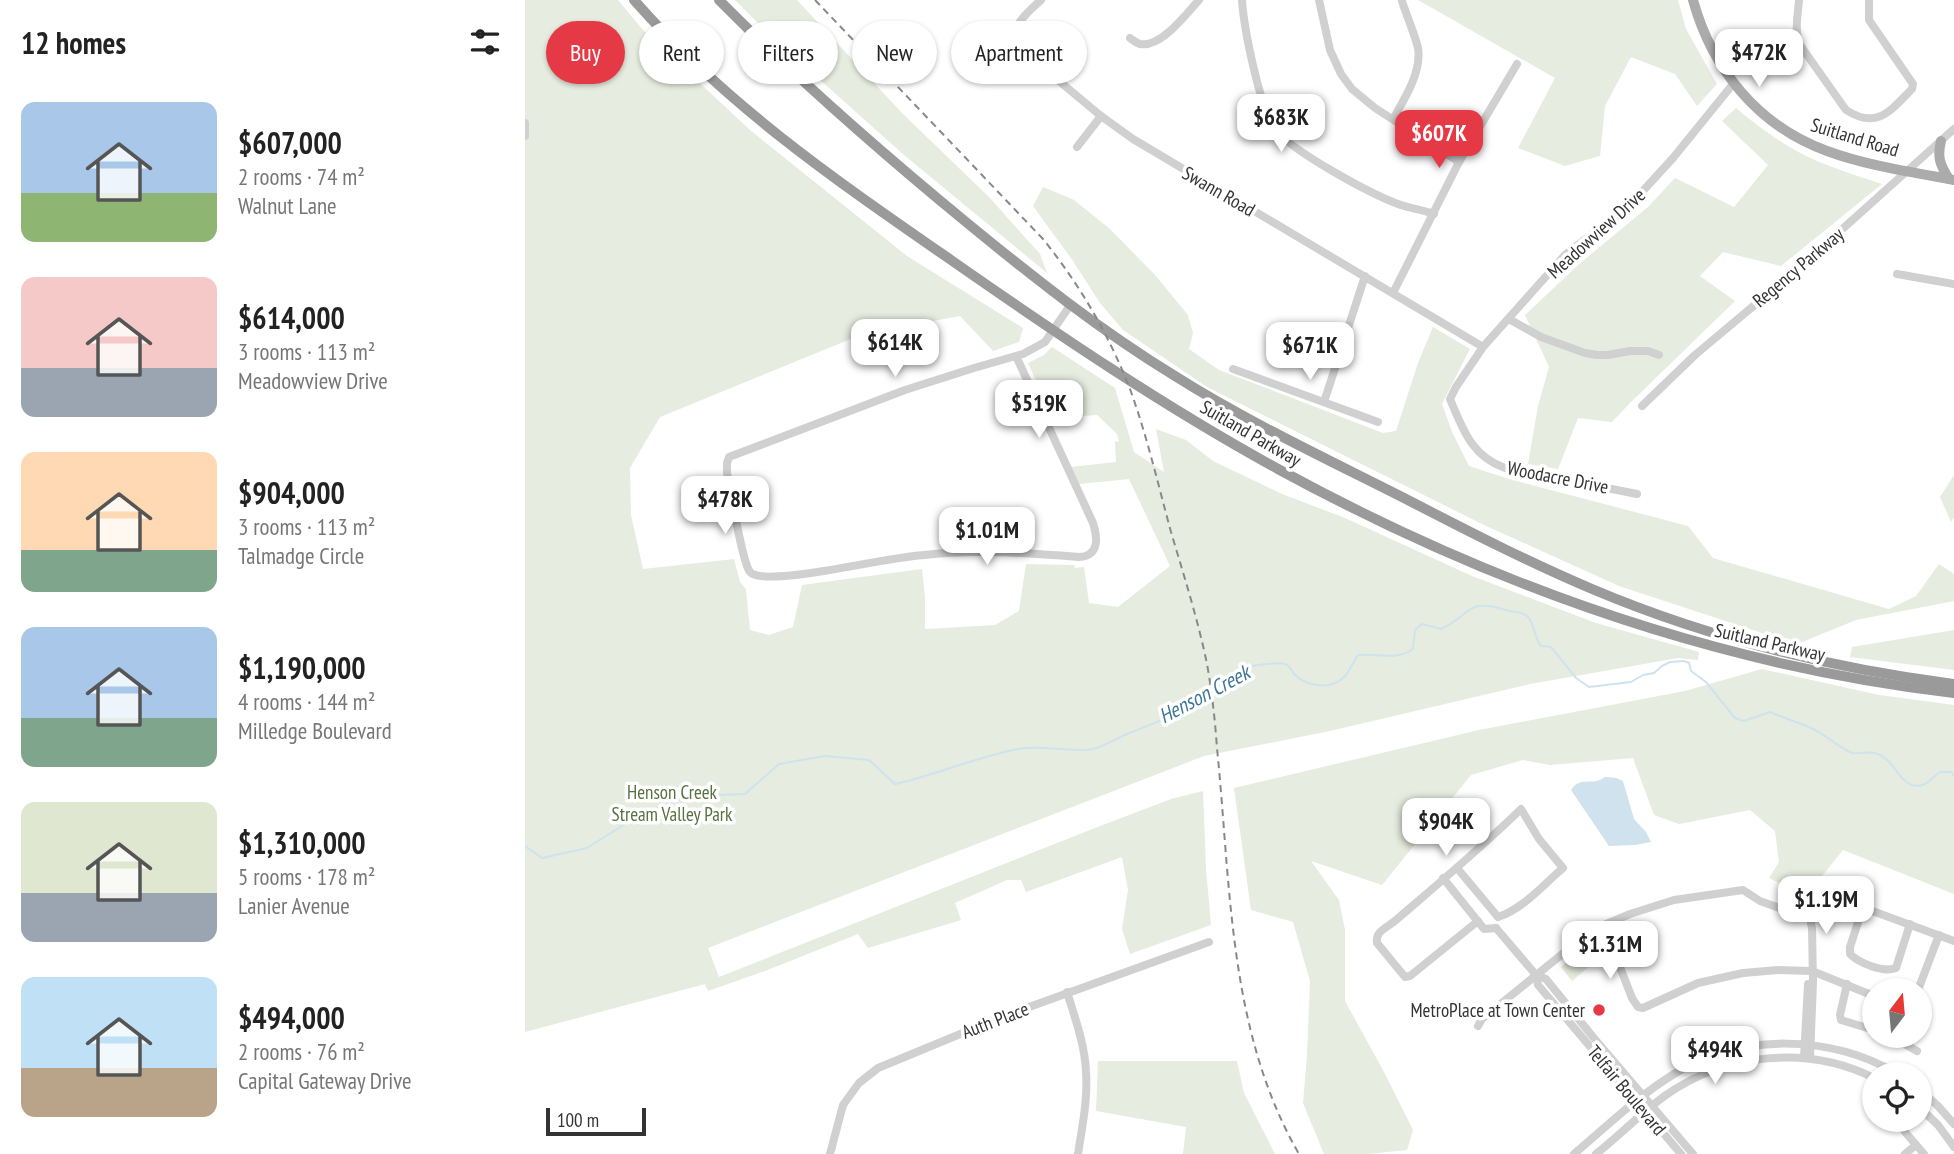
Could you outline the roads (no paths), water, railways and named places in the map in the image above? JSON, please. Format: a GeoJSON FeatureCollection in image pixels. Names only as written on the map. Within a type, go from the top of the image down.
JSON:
{"type":"FeatureCollection","features":[{"type":"Feature","properties":{"kind":"highway","name":"Suitland Parkway"},"geometry":{"type":"LineString","coordinates":[[633,0],[711,79],[773,132],[901,226],[1175,409],[1277,469],[1403,533],[1510,580],[1633,624],[1741,655],[1851,678],[1954,693]]}},
{"type":"Feature","properties":{"kind":"highway","name":"Suitland Parkway"},"geometry":{"type":"LineString","coordinates":[[719,0],[789,68],[984,236],[1153,363],[1236,412],[1509,552],[1592,590],[1693,626],[1780,652],[1869,671],[1954,684]]}},
{"type":"Feature","properties":{"kind":"main road","name":"Suitland Road"},"geometry":{"type":"LineString","coordinates":[[1693,0],[1712,52],[1733,84],[1769,118],[1796,137],[1828,152],[1867,163],[1952,179]]}},
{"type":"Feature","properties":{"kind":"main road"},"geometry":{"type":"LineString","coordinates":[[1941,141],[1938,155],[1943,168],[1952,179]]}},
{"type":"Feature","properties":{"kind":"street","name":"Swann Road"},"geometry":{"type":"LineString","coordinates":[[1041,0],[1020,20],[1015,33],[1017,46],[1101,116],[1178,167],[1483,347]]}},
{"type":"Feature","properties":{"kind":"street"},"geometry":{"type":"LineString","coordinates":[[1129,38],[1141,44],[1153,42],[1164,35],[1199,0]]}},
{"type":"Feature","properties":{"kind":"street"},"geometry":{"type":"LineString","coordinates":[[1242,0],[1252,58],[1269,119],[1277,131],[1312,158],[1368,190],[1401,205],[1434,214]]}},
{"type":"Feature","properties":{"kind":"street"},"geometry":{"type":"LineString","coordinates":[[1319,0],[1330,50],[1341,74],[1352,89],[1363,100],[1459,162]]}},
{"type":"Feature","properties":{"kind":"street"},"geometry":{"type":"LineString","coordinates":[[1799,0],[1797,28],[1800,45],[1846,110],[1856,117],[1872,119],[1888,111],[1912,89],[1913,84],[1869,20],[1869,0]]}},
{"type":"Feature","properties":{"kind":"street"},"geometry":{"type":"LineString","coordinates":[[1393,119],[1411,84],[1418,57],[1418,48],[1402,1]]}},
{"type":"Feature","properties":{"kind":"street"},"geometry":{"type":"LineString","coordinates":[[1393,293],[1459,162],[1517,64]]}},
{"type":"Feature","properties":{"kind":"street","name":"Meadowview Drive"},"geometry":{"type":"LineString","coordinates":[[1483,347],[1565,255],[1630,205],[1673,158],[1733,84]]}},
{"type":"Feature","properties":{"kind":"street"},"geometry":{"type":"LineString","coordinates":[[1077,147],[1101,116]]}},
{"type":"Feature","properties":{"kind":"street"},"geometry":{"type":"LineString","coordinates":[[525,123],[525,136]]}},
{"type":"Feature","properties":{"kind":"street","name":"Regency Parkway"},"geometry":{"type":"LineString","coordinates":[[1642,405],[1695,355],[1800,267],[1954,129]]}},
{"type":"Feature","properties":{"kind":"street"},"geometry":{"type":"LineString","coordinates":[[1897,274],[1954,284]]}},
{"type":"Feature","properties":{"kind":"street"},"geometry":{"type":"LineString","coordinates":[[1324,402],[1365,276]]}},
{"type":"Feature","properties":{"kind":"street"},"geometry":{"type":"LineString","coordinates":[[1016,356],[1088,513],[1096,537],[1093,552],[1086,556],[971,552],[926,554],[809,573],[766,577],[749,570],[726,466],[732,455],[905,390],[1016,356],[1041,345],[1071,304]]}},
{"type":"Feature","properties":{"kind":"street"},"geometry":{"type":"LineString","coordinates":[[1509,318],[1541,337],[1585,353],[1608,355],[1648,351],[1659,355]]}},
{"type":"Feature","properties":{"kind":"street","name":"Woodacre Drive"},"geometry":{"type":"LineString","coordinates":[[1483,347],[1450,399],[1475,449],[1491,463],[1505,468],[1637,494]]}},
{"type":"Feature","properties":{"kind":"street"},"geometry":{"type":"LineString","coordinates":[[1233,369],[1378,422]]}},
{"type":"Feature","properties":{"kind":"street"},"geometry":{"type":"LineString","coordinates":[[1489,906],[1477,920],[1410,976],[1405,977],[1377,943],[1378,933],[1457,868],[1521,809],[1539,839],[1563,869],[1522,904],[1499,917]]}},
{"type":"Feature","properties":{"kind":"street"},"geometry":{"type":"LineString","coordinates":[[1457,868],[1499,917]]}},
{"type":"Feature","properties":{"kind":"street","name":"Telfair Boulevard"},"geometry":{"type":"LineString","coordinates":[[1443,878],[1484,929],[1496,928],[1536,975],[1546,979],[1644,1112],[1681,1154]]}},
{"type":"Feature","properties":{"kind":"street"},"geometry":{"type":"LineString","coordinates":[[1478,1026],[1482,1019],[1592,930],[1674,900],[1743,890],[1760,901],[1782,909],[1837,898],[1954,941]]}},
{"type":"Feature","properties":{"kind":"street"},"geometry":{"type":"LineString","coordinates":[[1807,905],[1812,928],[1813,982],[1807,1058]]}},
{"type":"Feature","properties":{"kind":"street"},"geometry":{"type":"LineString","coordinates":[[1863,907],[1850,954],[1869,965],[1891,971],[1896,968],[1910,924]]}},
{"type":"Feature","properties":{"kind":"street"},"geometry":{"type":"LineString","coordinates":[[1496,928],[1499,917]]}},
{"type":"Feature","properties":{"kind":"street"},"geometry":{"type":"LineString","coordinates":[[1604,926],[1638,1007],[1643,1008],[1698,983],[1716,978],[1778,970],[1812,971],[1862,991]]}},
{"type":"Feature","properties":{"kind":"street"},"geometry":{"type":"LineString","coordinates":[[1923,978],[1939,935]]}},
{"type":"Feature","properties":{"kind":"street","name":"Auth Place"},"geometry":{"type":"LineString","coordinates":[[830,1154],[843,1105],[859,1083],[878,1068],[1067,992],[1209,942]]}},
{"type":"Feature","properties":{"kind":"street"},"geometry":{"type":"LineString","coordinates":[[1847,984],[1841,1020],[1862,1026]]}},
{"type":"Feature","properties":{"kind":"street"},"geometry":{"type":"LineString","coordinates":[[1067,992],[1080,1033],[1087,1075],[1078,1154]]}},
{"type":"Feature","properties":{"kind":"street","name":"Telfair Boulevard"},"geometry":{"type":"LineString","coordinates":[[1576,1023],[1645,1095],[1693,1154]]}},
{"type":"Feature","properties":{"kind":"street"},"geometry":{"type":"LineString","coordinates":[[1574,1154],[1636,1101],[1676,1072],[1720,1053],[1772,1044],[1808,1045],[1850,1053],[1873,1062]]}},
{"type":"Feature","properties":{"kind":"street"},"geometry":{"type":"LineString","coordinates":[[1912,1048],[1917,1051]]}},
{"type":"Feature","properties":{"kind":"street"},"geometry":{"type":"LineString","coordinates":[[1596,1154],[1652,1105],[1693,1078],[1725,1067],[1756,1059],[1807,1058],[1840,1064],[1862,1073]]}},
{"type":"Feature","properties":{"kind":"street"},"geometry":{"type":"LineString","coordinates":[[1932,1101],[1954,1124]]}},
{"type":"Feature","properties":{"kind":"street"},"geometry":{"type":"LineString","coordinates":[[1932,1119],[1954,1147]]}},
{"type":"Feature","properties":{"kind":"street"},"geometry":{"type":"LineString","coordinates":[[1905,1132],[1922,1153]]}},
{"type":"Feature","properties":{"kind":"street"},"geometry":{"type":"LineString","coordinates":[[1905,1154],[1916,1145]]}},
{"type":"Feature","properties":{"kind":"water"},"geometry":{"type":"Polygon","coordinates":[[[1605,777],[1623,781],[1634,819],[1651,842],[1609,846],[1571,790],[1579,783],[1605,777]]]}},
{"type":"Feature","properties":{"kind":"waterway","name":"Henson Creek"},"geometry":{"type":"LineString","coordinates":[[525,846],[542,858],[587,848],[636,817],[689,796],[745,794],[779,764],[825,756],[869,760],[895,784],[1018,749],[1093,749],[1183,710],[1248,667],[1285,664],[1306,682],[1333,684],[1346,675],[1358,655],[1393,656],[1407,653],[1413,649],[1415,630],[1422,624],[1441,629],[1469,610],[1483,606],[1519,612],[1527,616],[1541,646],[1551,647],[1576,678],[1589,687],[1631,682],[1643,675],[1654,673],[1670,662],[1684,661],[1689,663],[1691,671],[1706,682],[1735,718],[1744,721],[1770,712],[1816,730],[1849,752],[1880,755],[1912,785],[1924,784],[1940,772],[1951,772],[1954,775]]}},
{"type":"Feature","properties":{"kind":"railway"},"geometry":{"type":"LineString","coordinates":[[815,0],[1043,239],[1081,292],[1122,369],[1147,442],[1207,664],[1230,905],[1246,1008],[1258,1058],[1276,1107],[1299,1154]]}},
{"type":"Feature","properties":{"kind":"place","name":"MetroPlace at Town Center"},"geometry":{"type":"Point","coordinates":[1599,1010]}},
{"type":"Feature","properties":{"kind":"park label","name":"Henson Creek Stream Valley Park"},"geometry":{"type":"Point","coordinates":[672,803]}}]}
